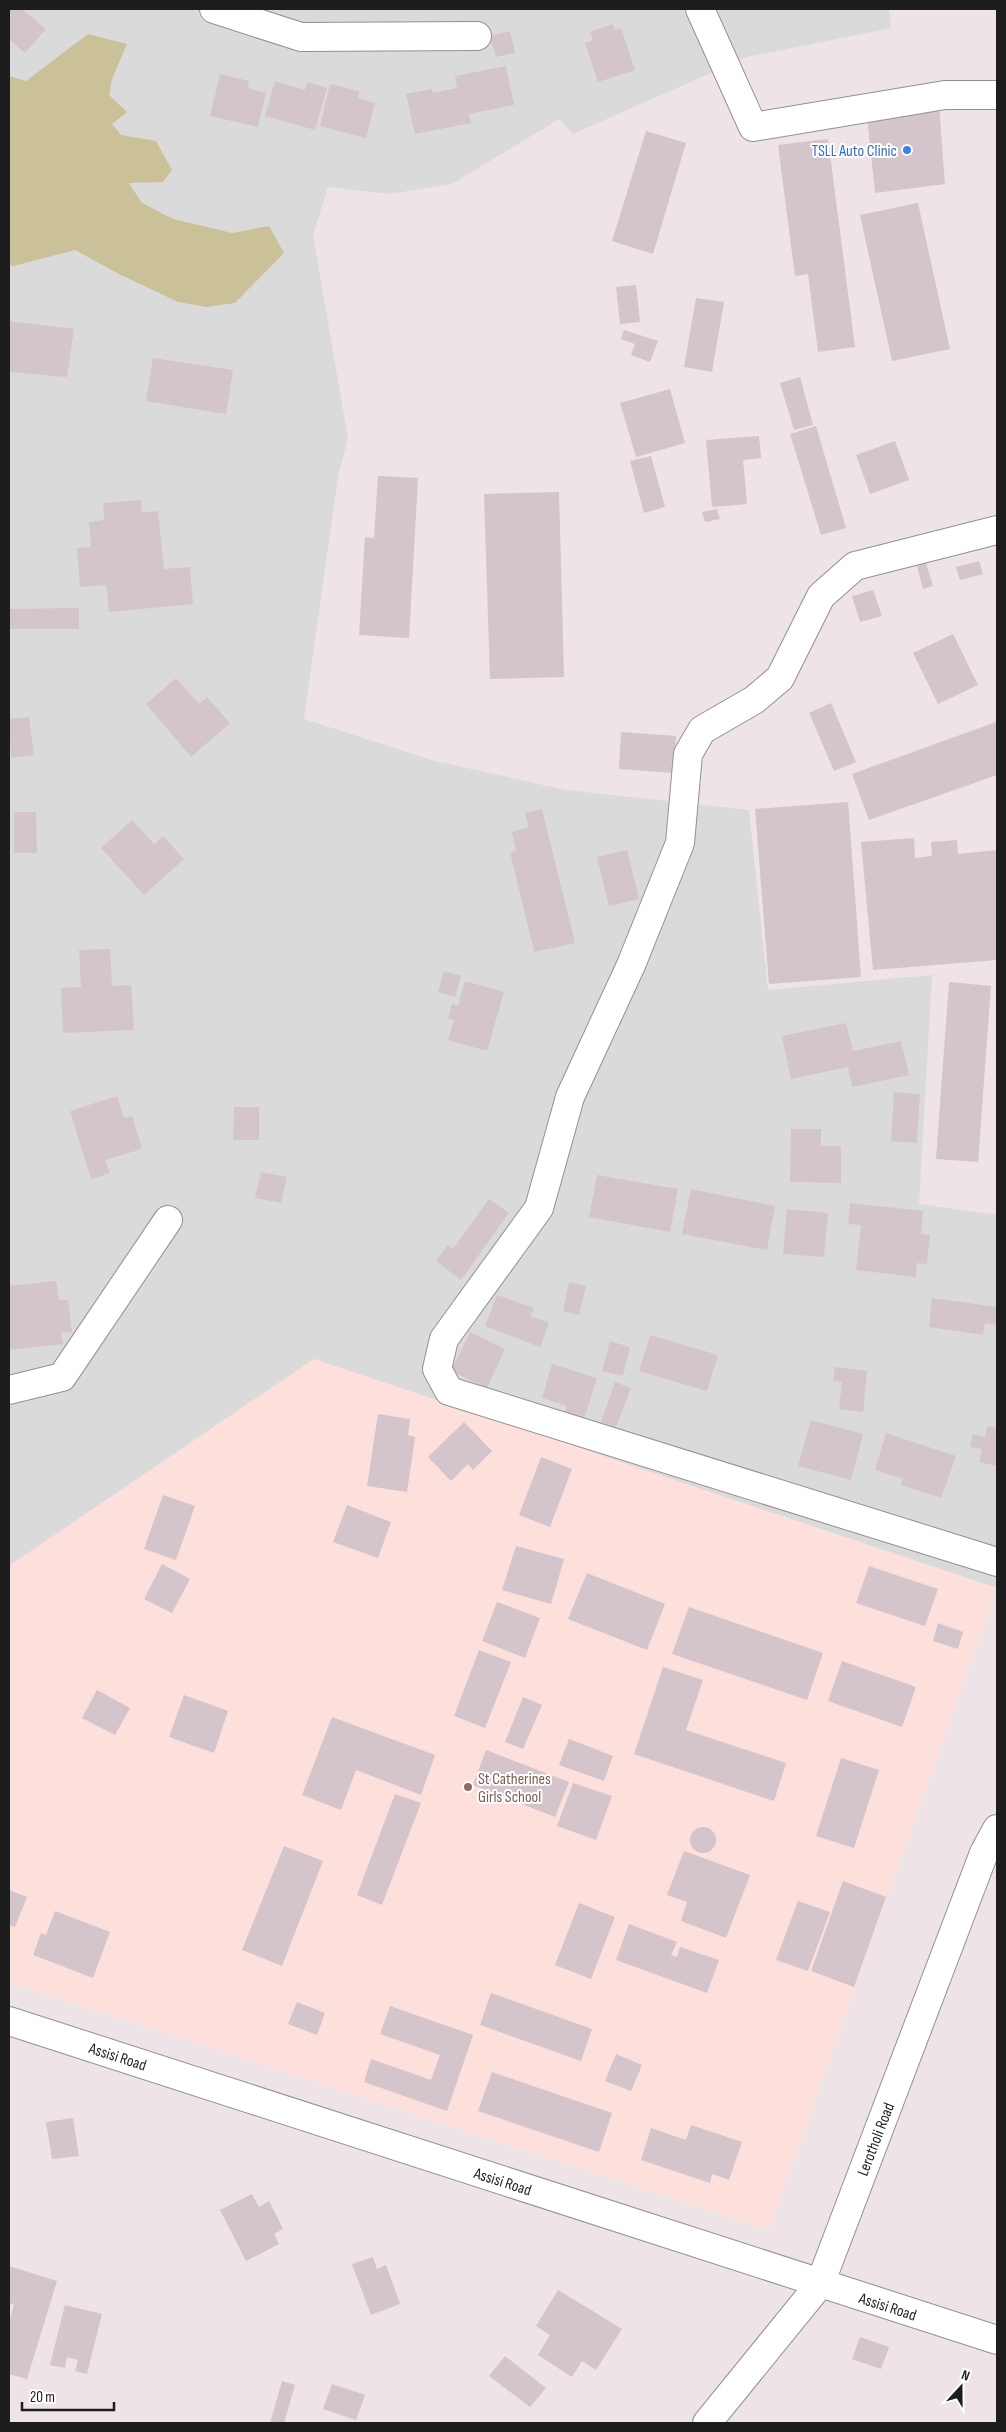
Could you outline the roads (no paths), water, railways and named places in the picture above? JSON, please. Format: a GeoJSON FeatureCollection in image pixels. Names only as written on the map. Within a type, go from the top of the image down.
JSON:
{"type":"FeatureCollection","features":[{"type":"Feature","properties":{"kind":"street"},"geometry":{"type":"LineString","coordinates":[[214,9],[301,37],[477,36]]}},
{"type":"Feature","properties":{"kind":"street"},"geometry":{"type":"LineString","coordinates":[[700,9],[753,127],[945,95],[997,95]]}},
{"type":"Feature","properties":{"kind":"street"},"geometry":{"type":"LineString","coordinates":[[997,530],[855,566],[821,596],[780,678],[754,700],[702,730],[688,754],[680,843],[631,965],[570,1097],[540,1208],[444,1340],[437,1369],[449,1391],[997,1562]]}},
{"type":"Feature","properties":{"kind":"street"},"geometry":{"type":"LineString","coordinates":[[9,1390],[62,1377],[168,1220]]}},
{"type":"Feature","properties":{"kind":"street","name":"Lerotholi Road"},"geometry":{"type":"LineString","coordinates":[[707,2423],[820,2284],[984,1853],[997,1829]]}},
{"type":"Feature","properties":{"kind":"street","name":"Assisi Road"},"geometry":{"type":"LineString","coordinates":[[9,2021],[997,2340]]}},
{"type":"Feature","properties":{"kind":"place","name":"TSLL Auto Clinic"},"geometry":{"type":"Point","coordinates":[907,150]}},
{"type":"Feature","properties":{"kind":"place","name":"St Catherines Girls School"},"geometry":{"type":"Point","coordinates":[468,1787]}}]}
